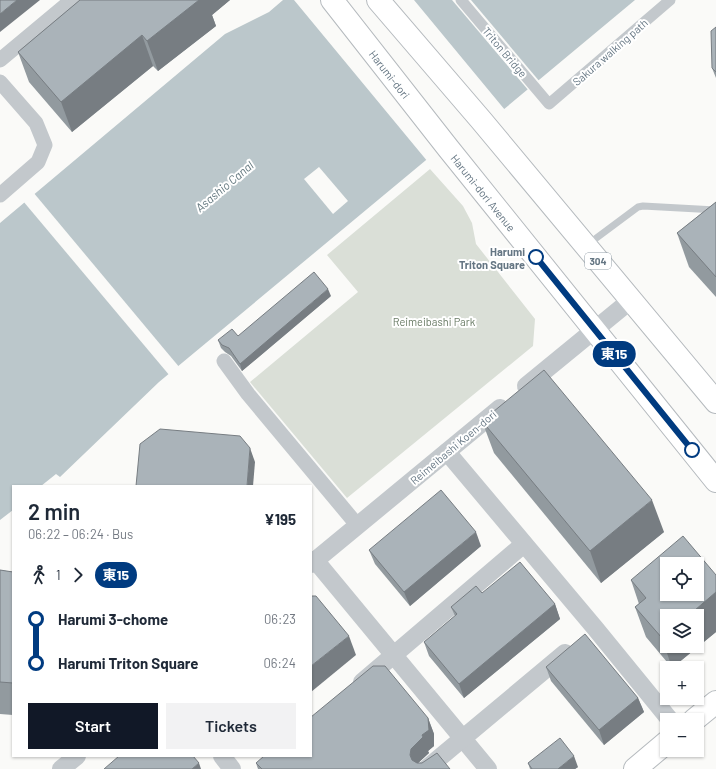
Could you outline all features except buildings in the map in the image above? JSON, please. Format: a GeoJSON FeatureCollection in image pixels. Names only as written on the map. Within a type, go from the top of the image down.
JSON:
{"type":"FeatureCollection","features":[{"type":"Feature","properties":{"kind":"main road","name":"Harumi-dori"},"geometry":{"type":"LineString","coordinates":[[332,0],[448,148]]}},
{"type":"Feature","properties":{"kind":"main road","name":"304"},"geometry":{"type":"LineString","coordinates":[[378,0],[481,120],[716,402]]}},
{"type":"Feature","properties":{"kind":"main road","name":"Harumi-dori Avenue"},"geometry":{"type":"LineString","coordinates":[[448,148],[716,481]]}},
{"type":"Feature","properties":{"kind":"main road"},"geometry":{"type":"LineString","coordinates":[[703,713],[716,702]]}},
{"type":"Feature","properties":{"kind":"main road"},"geometry":{"type":"LineString","coordinates":[[635,769],[660,748]]}},
{"type":"Feature","properties":{"kind":"street"},"geometry":{"type":"LineString","coordinates":[[0,60],[72,0]]}},
{"type":"Feature","properties":{"kind":"street","name":"Triton Bridge"},"geometry":{"type":"LineString","coordinates":[[461,0],[549,104]]}},
{"type":"Feature","properties":{"kind":"street","name":"Sakura walking path"},"geometry":{"type":"LineString","coordinates":[[549,104],[670,0]]}},
{"type":"Feature","properties":{"kind":"street"},"geometry":{"type":"LineString","coordinates":[[0,82],[36,123],[45,145],[38,162],[0,195]]}},
{"type":"Feature","properties":{"kind":"street","name":"Reimeibashi Koen-dori"},"geometry":{"type":"LineString","coordinates":[[313,562],[631,300]]}},
{"type":"Feature","properties":{"kind":"street"},"geometry":{"type":"LineString","coordinates":[[224,361],[248,394],[358,526]]}},
{"type":"Feature","properties":{"kind":"street"},"geometry":{"type":"LineString","coordinates":[[447,452],[524,544],[585,636],[663,713]]}},
{"type":"Feature","properties":{"kind":"street"},"geometry":{"type":"LineString","coordinates":[[347,695],[524,544]]}},
{"type":"Feature","properties":{"kind":"street"},"geometry":{"type":"LineString","coordinates":[[313,562],[488,769]]}},
{"type":"Feature","properties":{"kind":"street"},"geometry":{"type":"LineString","coordinates":[[426,769],[585,636]]}},
{"type":"Feature","properties":{"kind":"street"},"geometry":{"type":"LineString","coordinates":[[61,769],[76,757]]}},
{"type":"Feature","properties":{"kind":"street"},"geometry":{"type":"LineString","coordinates":[[223,757],[232,769]]}},
{"type":"Feature","properties":{"kind":"lane"},"geometry":{"type":"LineString","coordinates":[[586,246],[638,207],[716,210]]}},
{"type":"Feature","properties":{"kind":"green space","name":"Reimeibashi Park"},"geometry":{"type":"Polygon","coordinates":[[[430,169],[463,206],[472,223],[476,244],[535,319],[533,346],[347,498],[250,382],[358,292],[327,255],[430,169]]]}},
{"type":"Feature","properties":{"kind":"water","name":"Asashio Canal"},"geometry":{"type":"Polygon","coordinates":[[[283,0],[635,0],[503,110],[497,102],[461,131],[159,382],[60,477],[56,474],[42,485],[12,485],[12,511],[0,520],[0,223],[225,34],[269,12],[283,0]]]}},
{"type":"Feature","properties":{"kind":"pier"},"geometry":{"type":"Polygon","coordinates":[[[294,0],[414,0],[505,110],[502,111],[496,105],[428,162],[294,0]]]}},
{"type":"Feature","properties":{"kind":"pier"},"geometry":{"type":"Polygon","coordinates":[[[452,0],[471,0],[540,82],[529,91],[452,0]]]}},
{"type":"Feature","properties":{"kind":"pier"},"geometry":{"type":"Polygon","coordinates":[[[319,167],[348,201],[333,214],[304,179],[319,167]]]}},
{"type":"Feature","properties":{"kind":"pier"},"geometry":{"type":"Polygon","coordinates":[[[33,192],[180,368],[170,376],[23,201],[33,192]]]}},
{"type":"Feature","properties":{"kind":"bus line","name":"東15"},"geometry":{"type":"LineString","coordinates":[[536,257],[692,450]]}},
{"type":"Feature","properties":{"kind":"place","name":"Harumi Triton Square"},"geometry":{"type":"Point","coordinates":[536,257]}}]}
